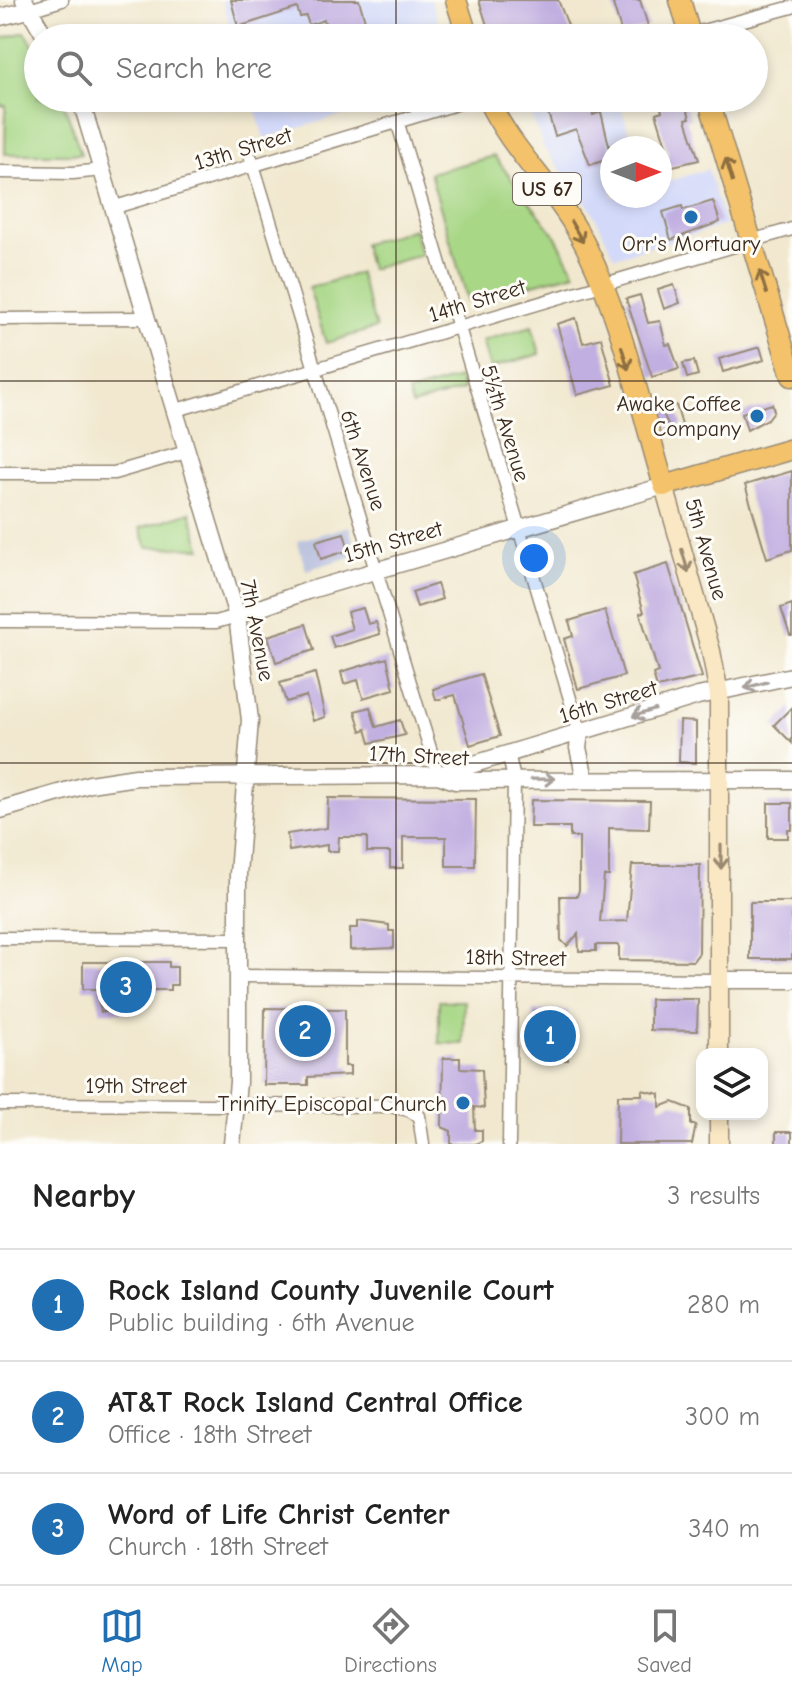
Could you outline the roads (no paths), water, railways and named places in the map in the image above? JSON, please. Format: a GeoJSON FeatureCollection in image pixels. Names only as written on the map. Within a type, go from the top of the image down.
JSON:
{"type":"FeatureCollection","features":[{"type":"Feature","properties":{"kind":"main road"},"geometry":{"type":"LineString","coordinates":[[456,0],[464,24]]}},
{"type":"Feature","properties":{"kind":"main road"},"geometry":{"type":"LineString","coordinates":[[680,0],[684,24]]}},
{"type":"Feature","properties":{"kind":"main road","name":"5th Avenue"},"geometry":{"type":"LineString","coordinates":[[495,112],[518,153],[577,230],[601,284],[711,651],[719,694],[722,779],[719,1048]]}},
{"type":"Feature","properties":{"kind":"main road"},"geometry":{"type":"LineString","coordinates":[[712,112],[792,376]]}},
{"type":"Feature","properties":{"kind":"main road","name":"15th Street"},"geometry":{"type":"LineString","coordinates":[[664,486],[792,449]]}},
{"type":"Feature","properties":{"kind":"main road"},"geometry":{"type":"LineString","coordinates":[[719,1120],[719,1144]]}},
{"type":"Feature","properties":{"kind":"street"},"geometry":{"type":"LineString","coordinates":[[0,17],[26,5],[62,0]]}},
{"type":"Feature","properties":{"kind":"street"},"geometry":{"type":"LineString","coordinates":[[26,5],[38,24]]}},
{"type":"Feature","properties":{"kind":"street"},"geometry":{"type":"LineString","coordinates":[[732,24],[792,7]]}},
{"type":"Feature","properties":{"kind":"street","name":"7th Avenue"},"geometry":{"type":"LineString","coordinates":[[84,112],[237,616],[249,703],[247,777],[238,874],[239,976],[236,1106],[232,1144]]}},
{"type":"Feature","properties":{"kind":"street","name":"13th Street"},"geometry":{"type":"LineString","coordinates":[[112,208],[252,162],[434,112]]}},
{"type":"Feature","properties":{"kind":"street","name":"5½th Avenue"},"geometry":{"type":"LineString","coordinates":[[398,124],[456,327],[580,732]]}},
{"type":"Feature","properties":{"kind":"street","name":"6th Avenue"},"geometry":{"type":"LineString","coordinates":[[252,162],[313,369],[379,570],[438,775]]}},
{"type":"Feature","properties":{"kind":"street"},"geometry":{"type":"LineString","coordinates":[[0,172],[73,173],[102,170]]}},
{"type":"Feature","properties":{"kind":"street","name":"14th Street"},"geometry":{"type":"LineString","coordinates":[[173,411],[792,229]]}},
{"type":"Feature","properties":{"kind":"street"},"geometry":{"type":"LineString","coordinates":[[0,319],[145,318]]}},
{"type":"Feature","properties":{"kind":"street"},"geometry":{"type":"LineString","coordinates":[[0,473],[114,473],[186,452]]}},
{"type":"Feature","properties":{"kind":"street","name":"15th Street"},"geometry":{"type":"LineString","coordinates":[[0,621],[216,622],[379,570],[664,486]]}},
{"type":"Feature","properties":{"kind":"street","name":"16th Street"},"geometry":{"type":"LineString","coordinates":[[438,775],[698,696],[719,694],[792,676]]}},
{"type":"Feature","properties":{"kind":"street"},"geometry":{"type":"LineString","coordinates":[[580,732],[578,748],[585,778]]}},
{"type":"Feature","properties":{"kind":"street"},"geometry":{"type":"LineString","coordinates":[[508,753],[514,779],[509,1144]]}},
{"type":"Feature","properties":{"kind":"street","name":"17th Street"},"geometry":{"type":"LineString","coordinates":[[0,810],[127,778],[175,774],[247,777],[438,775],[455,781],[585,778],[792,780]]}},
{"type":"Feature","properties":{"kind":"street"},"geometry":{"type":"LineString","coordinates":[[0,938],[239,939]]}},
{"type":"Feature","properties":{"kind":"street","name":"18th Street"},"geometry":{"type":"LineString","coordinates":[[239,976],[792,980]]}},
{"type":"Feature","properties":{"kind":"street","name":"19th Street"},"geometry":{"type":"LineString","coordinates":[[0,1104],[389,1106],[414,1112],[422,1123],[423,1144]]}},
{"type":"Feature","properties":{"kind":"place","name":"Orr's Mortuary"},"geometry":{"type":"Point","coordinates":[691,217]}},
{"type":"Feature","properties":{"kind":"place","name":"Awake Coffee Company"},"geometry":{"type":"Point","coordinates":[757,416]}},
{"type":"Feature","properties":{"kind":"place","name":"Word of Life Christ Center"},"geometry":{"type":"Point","coordinates":[126,987]}},
{"type":"Feature","properties":{"kind":"place","name":"AT&T Rock Island Central Office"},"geometry":{"type":"Point","coordinates":[305,1031]}},
{"type":"Feature","properties":{"kind":"place","name":"Rock Island County Juvenile Court"},"geometry":{"type":"Point","coordinates":[550,1036]}},
{"type":"Feature","properties":{"kind":"place","name":"Trinity Episcopal Church"},"geometry":{"type":"Point","coordinates":[463,1103]}}]}
